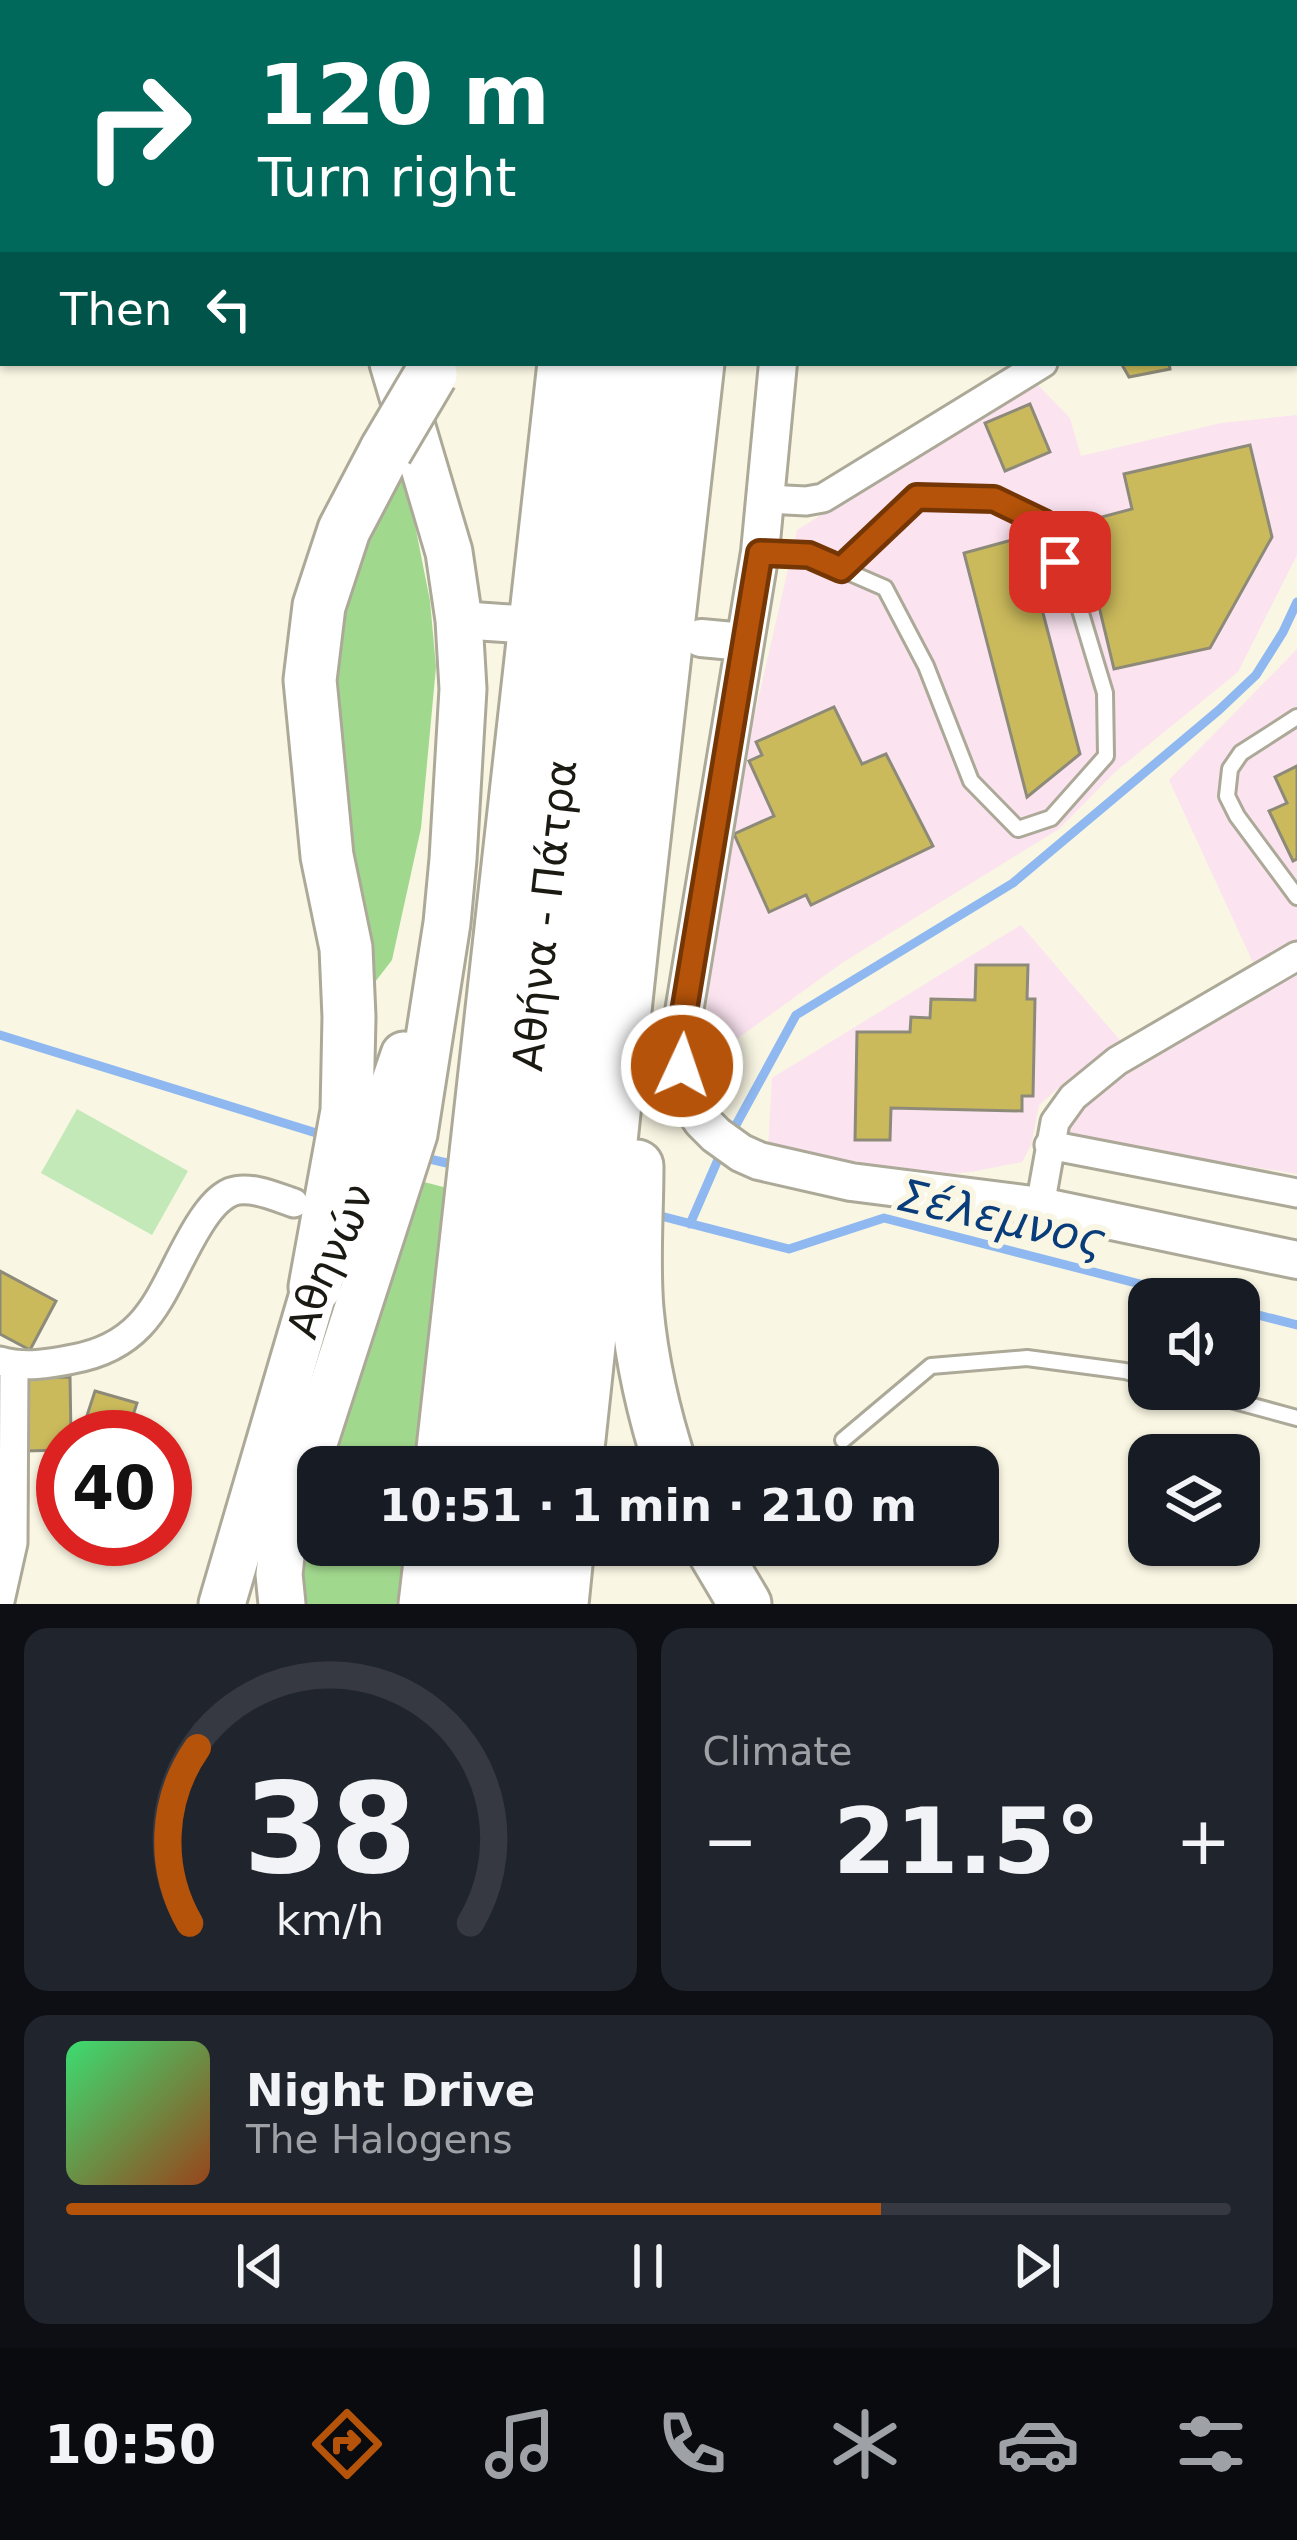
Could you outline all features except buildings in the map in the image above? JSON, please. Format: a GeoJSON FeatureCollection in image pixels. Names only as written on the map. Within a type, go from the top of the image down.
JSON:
{"type":"FeatureCollection","features":[{"type":"Feature","properties":{"kind":"highway"},"geometry":{"type":"LineString","coordinates":[[443,1446],[564,366]]}},
{"type":"Feature","properties":{"kind":"highway","name":"Αθήνα - Πάτρα"},"geometry":{"type":"LineString","coordinates":[[488,1446],[606,366]]}},
{"type":"Feature","properties":{"kind":"highway","name":"Αθήνα - Πάτρα"},"geometry":{"type":"LineString","coordinates":[[530,1446],[648,366]]}},
{"type":"Feature","properties":{"kind":"highway"},"geometry":{"type":"LineString","coordinates":[[578,1446],[698,366]]}},
{"type":"Feature","properties":{"kind":"highway"},"geometry":{"type":"LineString","coordinates":[[315,1287],[347,1111],[349,1018],[346,948],[327,856],[310,680],[319,605],[344,530],[386,450],[421,367]]}},
{"type":"Feature","properties":{"kind":"highway"},"geometry":{"type":"LineString","coordinates":[[633,937],[637,1305],[654,1415],[664,1446]]}},
{"type":"Feature","properties":{"kind":"highway"},"geometry":{"type":"LineString","coordinates":[[425,1604],[430,1566]]}},
{"type":"Feature","properties":{"kind":"highway"},"geometry":{"type":"LineString","coordinates":[[472,1604],[476,1566]]}},
{"type":"Feature","properties":{"kind":"highway"},"geometry":{"type":"LineString","coordinates":[[515,1604],[519,1566]]}},
{"type":"Feature","properties":{"kind":"highway"},"geometry":{"type":"LineString","coordinates":[[562,1604],[566,1566]]}},
{"type":"Feature","properties":{"kind":"highway"},"geometry":{"type":"LineString","coordinates":[[722,1566],[745,1604]]}},
{"type":"Feature","properties":{"kind":"main road","name":"Αθηνών"},"geometry":{"type":"LineString","coordinates":[[282,1604],[283,1539],[414,1134],[447,923],[463,689],[459,620],[421,367]]}},
{"type":"Feature","properties":{"kind":"main road","name":"Αθηνών"},"geometry":{"type":"LineString","coordinates":[[222,1604],[315,1287],[346,1224],[447,923]]}},
{"type":"Feature","properties":{"kind":"street"},"geometry":{"type":"LineString","coordinates":[[778,366],[760,553],[684,1012],[682,1066],[688,1099],[716,1135],[741,1153],[785,1168],[850,1182],[1040,1206],[1297,1260]]}},
{"type":"Feature","properties":{"kind":"street"},"geometry":{"type":"LineString","coordinates":[[766,500],[823,497],[1038,366]]}},
{"type":"Feature","properties":{"kind":"street"},"geometry":{"type":"LineString","coordinates":[[459,620],[518,624]]}},
{"type":"Feature","properties":{"kind":"street"},"geometry":{"type":"LineString","coordinates":[[701,638],[744,642]]}},
{"type":"Feature","properties":{"kind":"street"},"geometry":{"type":"LineString","coordinates":[[1040,1206],[1054,1122],[1064,1105],[1103,1072],[1297,956]]}},
{"type":"Feature","properties":{"kind":"street"},"geometry":{"type":"LineString","coordinates":[[1049,1144],[1297,1193]]}},
{"type":"Feature","properties":{"kind":"street"},"geometry":{"type":"LineString","coordinates":[[0,1601],[13,1543],[7,1363],[39,1365],[92,1356],[128,1339],[161,1296],[207,1211],[227,1193],[248,1190],[294,1203]]}},
{"type":"Feature","properties":{"kind":"lane"},"geometry":{"type":"LineString","coordinates":[[760,553],[809,555],[841,569],[885,588],[926,666],[971,782],[1018,829],[1051,818],[1106,756],[1105,693],[1076,600],[1044,523],[994,499],[917,497],[841,569]]}},
{"type":"Feature","properties":{"kind":"lane"},"geometry":{"type":"LineString","coordinates":[[1297,717],[1241,753],[1230,769],[1227,796],[1297,897]]}},
{"type":"Feature","properties":{"kind":"lane"},"geometry":{"type":"LineString","coordinates":[[843,1440],[931,1366],[1027,1358],[1128,1372]]}},
{"type":"Feature","properties":{"kind":"lane"},"geometry":{"type":"LineString","coordinates":[[1260,1408],[1297,1418]]}},
{"type":"Feature","properties":{"kind":"shaded area"},"geometry":{"type":"Polygon","coordinates":[[[1037,384],[1070,418],[1081,456],[1221,423],[1297,415],[1297,555],[1238,672],[1115,772],[1059,829],[842,963],[723,1049],[703,1056],[720,866],[797,530],[1037,384]]]}},
{"type":"Feature","properties":{"kind":"shaded area"},"geometry":{"type":"Polygon","coordinates":[[[1297,649],[1297,946],[1256,969],[1169,780],[1297,649]]]}},
{"type":"Feature","properties":{"kind":"shaded area"},"geometry":{"type":"Polygon","coordinates":[[[1021,925],[1124,1045],[1039,1105],[1031,1145],[1022,1162],[914,1178],[768,1149],[772,1078],[1021,925]]]}},
{"type":"Feature","properties":{"kind":"shaded area"},"geometry":{"type":"Polygon","coordinates":[[[1297,970],[1297,1174],[1063,1136],[1069,1118],[1142,1059],[1297,970]]]}},
{"type":"Feature","properties":{"kind":"green space"},"geometry":{"type":"Polygon","coordinates":[[[396,457],[430,601],[436,667],[421,828],[392,960],[365,995],[338,774],[336,617],[396,457]]]}},
{"type":"Feature","properties":{"kind":"green space"},"geometry":{"type":"Polygon","coordinates":[[[77,1109],[188,1171],[152,1235],[41,1173],[77,1109]]]}},
{"type":"Feature","properties":{"kind":"green space"},"geometry":{"type":"Polygon","coordinates":[[[420,1181],[459,1191],[425,1446],[335,1446],[420,1181]]]}},
{"type":"Feature","properties":{"kind":"green space"},"geometry":{"type":"Polygon","coordinates":[[[304,1566],[408,1566],[403,1604],[304,1604],[304,1566]]]}},
{"type":"Feature","properties":{"kind":"waterway"},"geometry":{"type":"LineString","coordinates":[[731,1134],[796,1015],[1013,883],[1256,675],[1297,602]]}},
{"type":"Feature","properties":{"kind":"waterway","name":"Σέλεμνος"},"geometry":{"type":"LineString","coordinates":[[0,1035],[326,1136]]}},
{"type":"Feature","properties":{"kind":"waterway"},"geometry":{"type":"LineString","coordinates":[[690,1224],[723,1148]]}},
{"type":"Feature","properties":{"kind":"waterway","name":"Σέλεμνος"},"geometry":{"type":"LineString","coordinates":[[425,1158],[460,1166]]}},
{"type":"Feature","properties":{"kind":"waterway","name":"Σέλεμνος"},"geometry":{"type":"LineString","coordinates":[[653,1214],[789,1249],[884,1218],[1128,1281]]}},
{"type":"Feature","properties":{"kind":"waterway","name":"Σέλεμνος"},"geometry":{"type":"LineString","coordinates":[[1260,1315],[1297,1325]]}},
{"type":"Feature","properties":{"kind":"route"},"geometry":{"type":"LineString","coordinates":[[682,1066],[684,1012],[760,553],[809,555],[841,569],[917,497],[994,499],[1044,523],[1060,562]]}}]}
